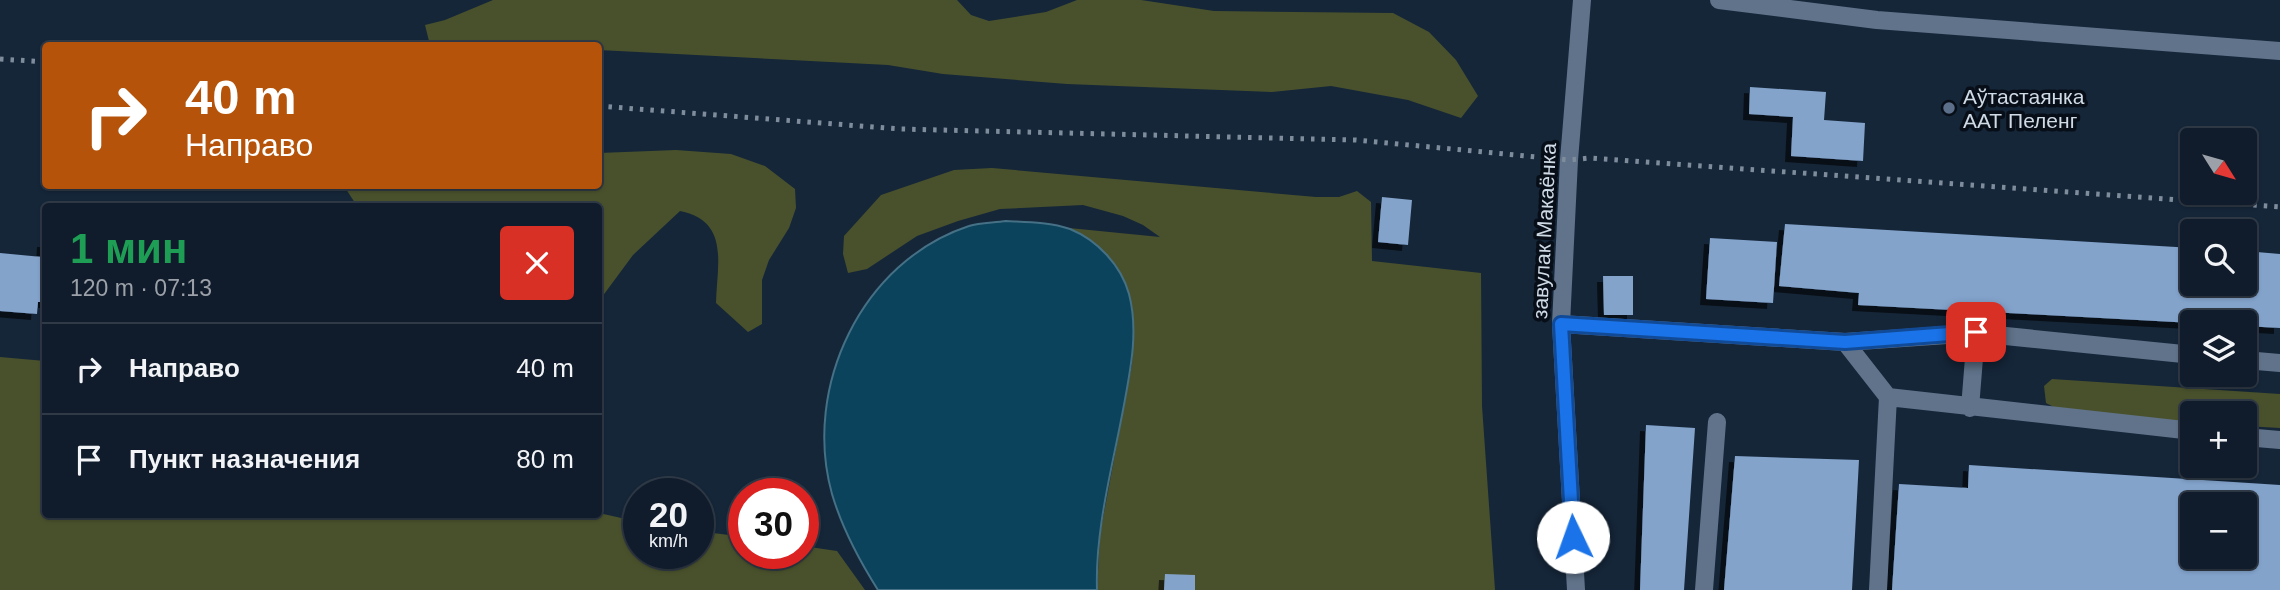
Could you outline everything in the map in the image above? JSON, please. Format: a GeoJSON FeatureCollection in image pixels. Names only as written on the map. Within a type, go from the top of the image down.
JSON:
{"type":"FeatureCollection","features":[{"type":"Feature","properties":{"kind":"street","name":"завулак Макаёнка"},"geometry":{"type":"LineString","coordinates":[[1576,590],[1561,324],[1569,160],[1582,0]]}},
{"type":"Feature","properties":{"kind":"street"},"geometry":{"type":"LineString","coordinates":[[1719,0],[1877,20],[2280,51]]}},
{"type":"Feature","properties":{"kind":"street"},"geometry":{"type":"LineString","coordinates":[[1561,324],[1845,342],[1976,332],[2180,354]]}},
{"type":"Feature","properties":{"kind":"street"},"geometry":{"type":"LineString","coordinates":[[1970,408],[1976,332]]}},
{"type":"Feature","properties":{"kind":"street"},"geometry":{"type":"LineString","coordinates":[[1845,342],[1888,397],[1878,590]]}},
{"type":"Feature","properties":{"kind":"street"},"geometry":{"type":"LineString","coordinates":[[2257,361],[2280,363]]}},
{"type":"Feature","properties":{"kind":"street"},"geometry":{"type":"LineString","coordinates":[[1888,397],[2180,430]]}},
{"type":"Feature","properties":{"kind":"street"},"geometry":{"type":"LineString","coordinates":[[1704,590],[1717,422]]}},
{"type":"Feature","properties":{"kind":"street"},"geometry":{"type":"LineString","coordinates":[[2257,438],[2280,440]]}},
{"type":"Feature","properties":{"kind":"green space"},"geometry":{"type":"Polygon","coordinates":[[[493,0],[957,0],[971,15],[989,21],[1046,12],[1077,0],[1141,0],[1214,11],[1393,13],[1429,32],[1456,60],[1478,96],[1461,118],[1408,100],[1331,86],[1272,92],[1067,84],[943,74],[888,65],[602,50],[602,42],[429,42],[425,25],[445,20],[493,0]]]}},
{"type":"Feature","properties":{"kind":"green space"},"geometry":{"type":"Polygon","coordinates":[[[676,150],[731,154],[765,166],[795,189],[796,208],[789,228],[769,260],[762,280],[762,324],[748,332],[716,303],[717,246],[714,234],[707,224],[696,216],[680,211],[633,255],[602,297],[602,203],[355,203],[346,189],[602,189],[602,153],[676,150]]]}},
{"type":"Feature","properties":{"kind":"green space"},"geometry":{"type":"Polygon","coordinates":[[[992,168],[1316,197],[1339,197],[1357,191],[1371,202],[1372,261],[1481,273],[1482,406],[1495,590],[1097,590],[1100,534],[1132,364],[1134,326],[1095,243],[1069,228],[1160,237],[1123,216],[1083,205],[1000,209],[917,236],[867,269],[848,273],[843,254],[844,236],[881,195],[954,170],[992,168]]]}},
{"type":"Feature","properties":{"kind":"green space"},"geometry":{"type":"Polygon","coordinates":[[[0,357],[42,361],[42,518],[602,518],[602,514],[623,518],[623,569],[714,569],[714,533],[728,535],[728,569],[819,569],[819,548],[837,551],[865,590],[0,590],[0,357]]]}},
{"type":"Feature","properties":{"kind":"green space"},"geometry":{"type":"Polygon","coordinates":[[[2052,379],[2280,394],[2280,428],[2257,427],[2257,401],[2180,401],[2180,422],[2071,416],[2046,403],[2044,386],[2052,379]]]}},
{"type":"Feature","properties":{"kind":"water"},"geometry":{"type":"Polygon","coordinates":[[[1006,221],[1054,225],[1080,234],[1107,255],[1120,273],[1129,294],[1133,323],[1132,352],[1101,522],[1097,590],[878,590],[852,544],[832,494],[825,453],[826,412],[834,371],[849,333],[871,298],[898,268],[931,243],[969,226],[1006,221]]]}},
{"type":"Feature","properties":{"kind":"building"},"geometry":{"type":"Polygon","coordinates":[[[1750,87],[1826,92],[1824,120],[1865,123],[1863,161],[1791,156],[1793,117],[1749,114],[1750,87]]]}},
{"type":"Feature","properties":{"kind":"building"},"geometry":{"type":"Polygon","coordinates":[[[1382,197],[1412,200],[1408,245],[1378,242],[1382,197]]]}},
{"type":"Feature","properties":{"kind":"building"},"geometry":{"type":"Polygon","coordinates":[[[1785,224],[2180,247],[2180,296],[2257,296],[2257,252],[2280,254],[2280,328],[2257,327],[2257,310],[2180,310],[2180,322],[1858,305],[1859,293],[1779,286],[1785,224]]]}},
{"type":"Feature","properties":{"kind":"building"},"geometry":{"type":"Polygon","coordinates":[[[1710,238],[1777,242],[1773,303],[1706,299],[1710,238]]]}},
{"type":"Feature","properties":{"kind":"building"},"geometry":{"type":"Polygon","coordinates":[[[0,253],[42,257],[42,302],[38,302],[37,314],[0,311],[0,253]]]}},
{"type":"Feature","properties":{"kind":"building"},"geometry":{"type":"Polygon","coordinates":[[[1603,276],[1633,276],[1633,315],[1604,315],[1603,276]]]}},
{"type":"Feature","properties":{"kind":"building"},"geometry":{"type":"Polygon","coordinates":[[[1646,425],[1695,428],[1684,590],[1640,590],[1646,425]]]}},
{"type":"Feature","properties":{"kind":"building"},"geometry":{"type":"Polygon","coordinates":[[[1735,456],[1859,460],[1852,590],[1724,590],[1735,456]]]}},
{"type":"Feature","properties":{"kind":"building"},"geometry":{"type":"Polygon","coordinates":[[[1969,465],[2280,485],[2280,590],[1892,590],[1899,484],[1968,488],[1969,465]]]}},
{"type":"Feature","properties":{"kind":"building"},"geometry":{"type":"Polygon","coordinates":[[[1165,574],[1195,575],[1195,590],[1164,590],[1165,574]]]}},
{"type":"Feature","properties":{"kind":"railway"},"geometry":{"type":"LineString","coordinates":[[0,59],[42,62]]}},
{"type":"Feature","properties":{"kind":"railway"},"geometry":{"type":"LineString","coordinates":[[602,106],[900,129],[1356,140],[1569,160],[1590,158],[2280,207]]}},
{"type":"Feature","properties":{"kind":"place","name":"Аўтастаянка ААТ Пеленг"},"geometry":{"type":"Point","coordinates":[1949,108]}},
{"type":"Feature","properties":{"kind":"route"},"geometry":{"type":"LineString","coordinates":[[1573,537],[1561,324],[1845,342],[1976,332]]}}]}
